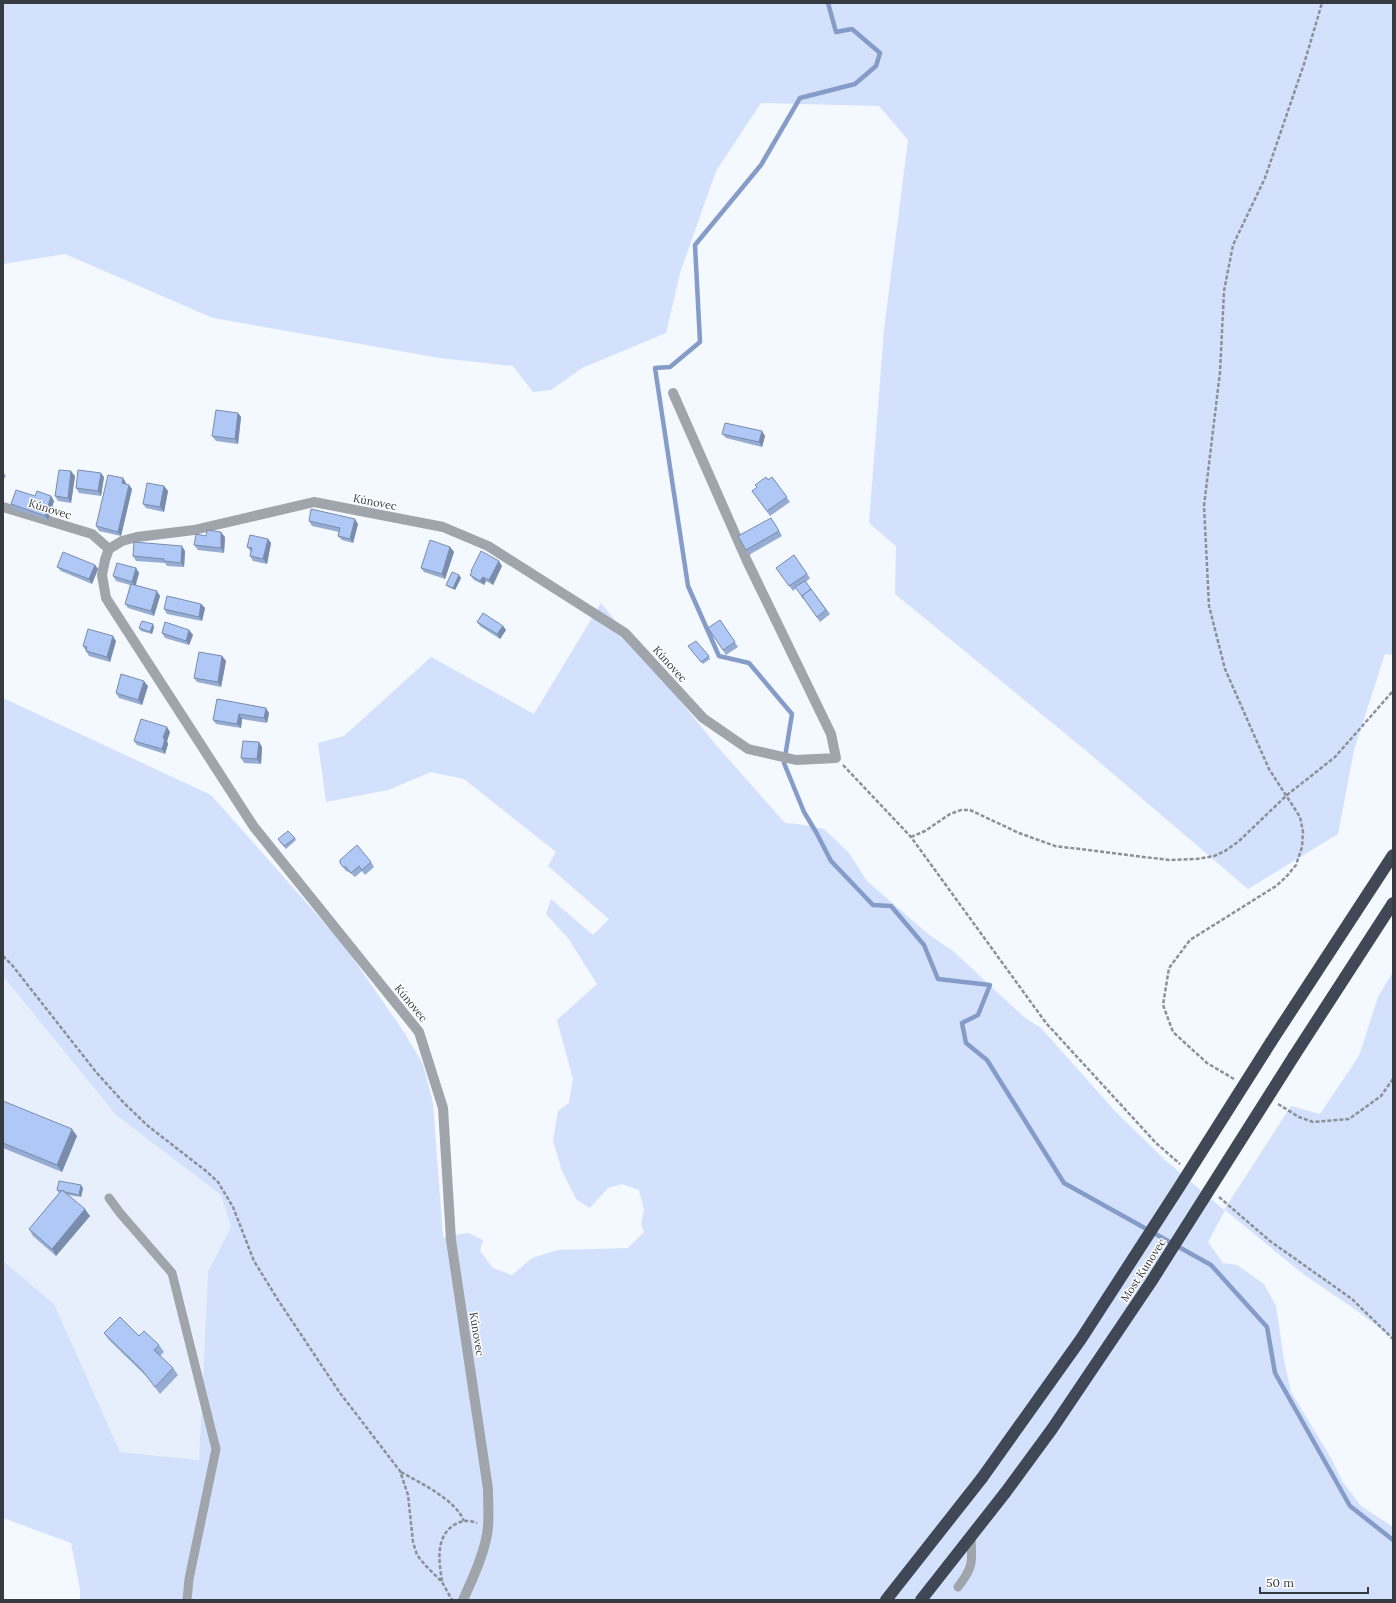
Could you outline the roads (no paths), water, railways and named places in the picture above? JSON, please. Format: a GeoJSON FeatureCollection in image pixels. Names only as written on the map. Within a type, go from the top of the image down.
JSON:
{"type":"FeatureCollection","features":[{"type":"Feature","properties":{"kind":"highway","name":"Most Kunovec"},"geometry":{"type":"LineString","coordinates":[[886,1600],[982,1478],[1081,1339],[1271,1042],[1393,855]]}},
{"type":"Feature","properties":{"kind":"highway","name":"Most Kunovec"},"geometry":{"type":"LineString","coordinates":[[921,1600],[1005,1494],[1073,1398],[1151,1282],[1393,903]]}},
{"type":"Feature","properties":{"kind":"street","name":"Kúnovec"},"geometry":{"type":"LineString","coordinates":[[463,1600],[481,1554],[488,1528],[488,1490],[451,1240],[443,1108],[419,1032],[254,827],[106,598],[102,575],[109,549],[122,541],[137,537],[194,530],[314,502],[443,527],[488,546],[625,633],[703,718],[748,749],[796,760],[836,758],[831,734],[747,561],[673,393]]}},
{"type":"Feature","properties":{"kind":"street","name":"Kúnovec"},"geometry":{"type":"LineString","coordinates":[[3,507],[92,534],[109,549]]}},
{"type":"Feature","properties":{"kind":"lane"},"geometry":{"type":"LineString","coordinates":[[108,1198],[172,1273],[216,1449],[189,1579],[187,1600]]}},
{"type":"Feature","properties":{"kind":"lane"},"geometry":{"type":"LineString","coordinates":[[958,1587],[969,1573],[971,1567],[971,1537]]}},
{"type":"Feature","properties":{"kind":"waterway"},"geometry":{"type":"LineString","coordinates":[[828,3],[836,32],[852,29],[880,53],[876,66],[855,84],[800,98],[761,165],[695,245],[700,342],[670,367],[655,368],[688,586],[719,656],[749,663],[792,714],[784,763],[804,812],[831,861],[873,905],[891,906],[924,945],[938,979],[990,985],[978,1015],[962,1023],[966,1043],[987,1060],[1064,1183],[1211,1265],[1267,1327],[1275,1373],[1350,1506],[1393,1540]]}}]}
